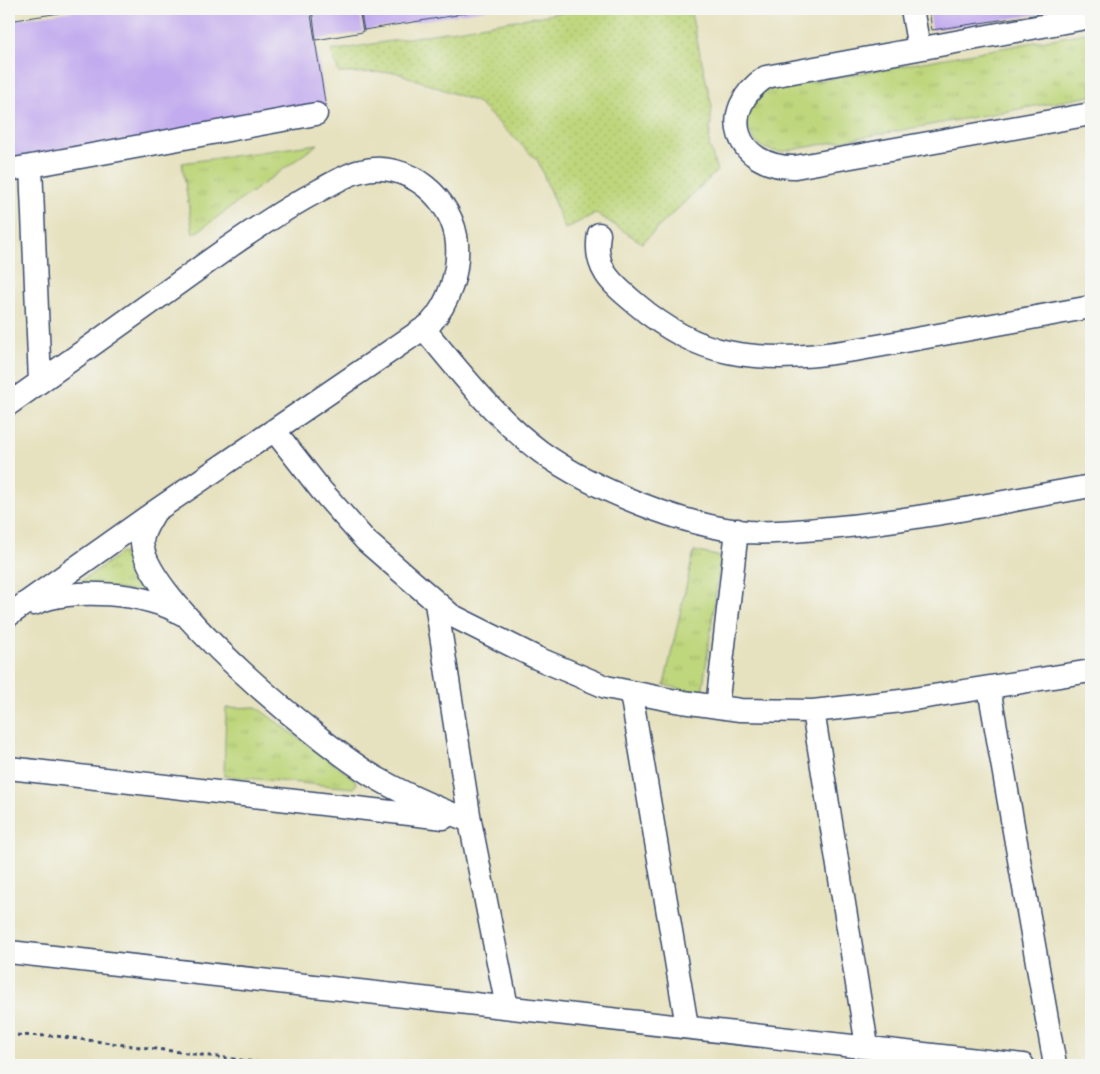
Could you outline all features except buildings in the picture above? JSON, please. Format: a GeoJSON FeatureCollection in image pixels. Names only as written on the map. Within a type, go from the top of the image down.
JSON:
{"type":"FeatureCollection","features":[{"type":"Feature","properties":{"kind":"street"},"geometry":{"type":"LineString","coordinates":[[912,9],[919,48]]}},
{"type":"Feature","properties":{"kind":"street"},"geometry":{"type":"LineString","coordinates":[[1091,17],[766,77],[751,86],[741,101],[737,118],[739,135],[748,150],[761,162],[777,168],[795,167],[1091,114]]}},
{"type":"Feature","properties":{"kind":"street"},"geometry":{"type":"LineString","coordinates":[[9,170],[316,114]]}},
{"type":"Feature","properties":{"kind":"street"},"geometry":{"type":"LineString","coordinates":[[31,166],[40,382]]}},
{"type":"Feature","properties":{"kind":"street"},"geometry":{"type":"LineString","coordinates":[[9,404],[268,220],[339,180],[361,170],[390,170],[421,183],[444,206],[453,223],[458,252],[453,282],[440,311],[424,329],[157,510],[9,617]]}},
{"type":"Feature","properties":{"kind":"street"},"geometry":{"type":"LineString","coordinates":[[599,234],[596,249],[599,264],[609,279],[623,294],[671,330],[699,343],[727,352],[782,357],[829,354],[1091,307]]}},
{"type":"Feature","properties":{"kind":"street"},"geometry":{"type":"LineString","coordinates":[[424,329],[493,409],[540,451],[570,471],[628,498],[682,517],[737,530],[815,529],[869,524],[1091,486]]}},
{"type":"Feature","properties":{"kind":"street"},"geometry":{"type":"LineString","coordinates":[[274,430],[343,516],[384,557],[436,603],[471,626],[537,658],[606,687],[717,707],[764,712],[813,711],[989,688],[1091,671]]}},
{"type":"Feature","properties":{"kind":"street"},"geometry":{"type":"LineString","coordinates":[[157,510],[142,538],[146,558],[159,582],[193,622],[291,716],[327,745],[380,780],[434,807],[470,821]]}},
{"type":"Feature","properties":{"kind":"street"},"geometry":{"type":"LineString","coordinates":[[717,707],[737,530]]}},
{"type":"Feature","properties":{"kind":"street"},"geometry":{"type":"LineString","coordinates":[[9,617],[41,601],[84,593],[164,605],[176,610],[193,622]]}},
{"type":"Feature","properties":{"kind":"street"},"geometry":{"type":"LineString","coordinates":[[436,603],[470,821],[507,1007]]}},
{"type":"Feature","properties":{"kind":"street"},"geometry":{"type":"LineString","coordinates":[[989,688],[1055,1065]]}},
{"type":"Feature","properties":{"kind":"street"},"geometry":{"type":"LineString","coordinates":[[631,693],[687,1026]]}},
{"type":"Feature","properties":{"kind":"street"},"geometry":{"type":"LineString","coordinates":[[813,711],[867,1046]]}},
{"type":"Feature","properties":{"kind":"street"},"geometry":{"type":"LineString","coordinates":[[9,768],[470,821]]}},
{"type":"Feature","properties":{"kind":"street"},"geometry":{"type":"LineString","coordinates":[[9,952],[867,1046],[1023,1065]]}},
{"type":"Feature","properties":{"kind":"path"},"geometry":{"type":"LineString","coordinates":[[9,1035],[56,1036],[279,1065]]}},
{"type":"Feature","properties":{"kind":"green space"},"geometry":{"type":"Polygon","coordinates":[[[582,9],[690,9],[712,107],[709,144],[717,171],[642,243],[596,213],[565,229],[538,161],[477,102],[395,72],[339,73],[331,51],[582,9]]]}},
{"type":"Feature","properties":{"kind":"green space"},"geometry":{"type":"Polygon","coordinates":[[[1091,32],[1091,96],[780,152],[766,149],[757,143],[745,121],[761,91],[1091,32]]]}},
{"type":"Feature","properties":{"kind":"green space"},"geometry":{"type":"Polygon","coordinates":[[[318,144],[194,234],[193,234],[182,163],[318,144]]]}},
{"type":"Feature","properties":{"kind":"green space"},"geometry":{"type":"Polygon","coordinates":[[[694,551],[721,557],[702,694],[664,685],[694,551]]]}},
{"type":"Feature","properties":{"kind":"green space"},"geometry":{"type":"Polygon","coordinates":[[[121,553],[135,556],[156,594],[84,585],[83,580],[121,553]]]}},
{"type":"Feature","properties":{"kind":"green space"},"geometry":{"type":"Polygon","coordinates":[[[256,707],[352,777],[357,783],[354,788],[224,776],[226,708],[256,707]]]}}]}
